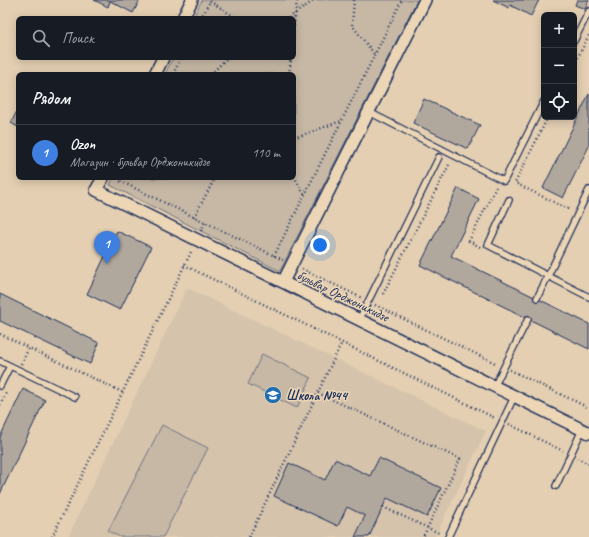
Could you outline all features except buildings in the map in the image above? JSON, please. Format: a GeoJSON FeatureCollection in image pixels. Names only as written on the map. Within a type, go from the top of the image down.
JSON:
{"type":"FeatureCollection","features":[{"type":"Feature","properties":{"kind":"street"},"geometry":{"type":"LineString","coordinates":[[184,16],[192,0]]}},
{"type":"Feature","properties":{"kind":"street"},"geometry":{"type":"LineString","coordinates":[[283,282],[425,0]]}},
{"type":"Feature","properties":{"kind":"street"},"geometry":{"type":"LineString","coordinates":[[156,72],[162,60]]}},
{"type":"Feature","properties":{"kind":"street","name":"бульвар Орджоникидзе"},"geometry":{"type":"LineString","coordinates":[[101,180],[96,190],[586,432]]}},
{"type":"Feature","properties":{"kind":"lane"},"geometry":{"type":"LineString","coordinates":[[577,35],[589,11]]}},
{"type":"Feature","properties":{"kind":"lane"},"geometry":{"type":"LineString","coordinates":[[369,112],[504,181],[541,107]]}},
{"type":"Feature","properties":{"kind":"lane"},"geometry":{"type":"LineString","coordinates":[[359,320],[439,157]]}},
{"type":"Feature","properties":{"kind":"lane"},"geometry":{"type":"LineString","coordinates":[[537,298],[589,190]]}},
{"type":"Feature","properties":{"kind":"lane"},"geometry":{"type":"LineString","coordinates":[[509,200],[488,245],[589,297]]}},
{"type":"Feature","properties":{"kind":"lane"},"geometry":{"type":"LineString","coordinates":[[494,387],[528,318]]}},
{"type":"Feature","properties":{"kind":"lane"},"geometry":{"type":"LineString","coordinates":[[0,361],[75,397]]}},
{"type":"Feature","properties":{"kind":"lane"},"geometry":{"type":"LineString","coordinates":[[0,386],[10,366]]}},
{"type":"Feature","properties":{"kind":"lane"},"geometry":{"type":"LineString","coordinates":[[448,537],[514,396]]}},
{"type":"Feature","properties":{"kind":"lane"},"geometry":{"type":"LineString","coordinates":[[556,486],[571,455],[586,432]]}},
{"type":"Feature","properties":{"kind":"path"},"geometry":{"type":"LineString","coordinates":[[202,16],[210,0],[233,16]]}},
{"type":"Feature","properties":{"kind":"path"},"geometry":{"type":"LineString","coordinates":[[295,15],[296,0]]}},
{"type":"Feature","properties":{"kind":"path"},"geometry":{"type":"LineString","coordinates":[[295,15],[314,0]]}},
{"type":"Feature","properties":{"kind":"path"},"geometry":{"type":"LineString","coordinates":[[354,0],[352,26],[375,55]]}},
{"type":"Feature","properties":{"kind":"path"},"geometry":{"type":"LineString","coordinates":[[274,256],[402,0]]}},
{"type":"Feature","properties":{"kind":"path"},"geometry":{"type":"LineString","coordinates":[[577,59],[589,35]]}},
{"type":"Feature","properties":{"kind":"path"},"geometry":{"type":"LineString","coordinates":[[174,72],[180,60]]}},
{"type":"Feature","properties":{"kind":"path"},"geometry":{"type":"LineString","coordinates":[[213,72],[226,60]]}},
{"type":"Feature","properties":{"kind":"path"},"geometry":{"type":"LineString","coordinates":[[289,72],[291,60]]}},
{"type":"Feature","properties":{"kind":"path"},"geometry":{"type":"LineString","coordinates":[[546,120],[515,183],[578,214]]}},
{"type":"Feature","properties":{"kind":"path"},"geometry":{"type":"LineString","coordinates":[[296,136],[342,121]]}},
{"type":"Feature","properties":{"kind":"path"},"geometry":{"type":"LineString","coordinates":[[381,299],[450,162],[456,166]]}},
{"type":"Feature","properties":{"kind":"path"},"geometry":{"type":"LineString","coordinates":[[121,180],[120,181],[274,256],[589,408]]}},
{"type":"Feature","properties":{"kind":"path"},"geometry":{"type":"LineString","coordinates":[[194,217],[212,180]]}},
{"type":"Feature","properties":{"kind":"path"},"geometry":{"type":"LineString","coordinates":[[296,180],[304,195]]}},
{"type":"Feature","properties":{"kind":"path"},"geometry":{"type":"LineString","coordinates":[[483,248],[469,241],[496,186]]}},
{"type":"Feature","properties":{"kind":"path"},"geometry":{"type":"LineString","coordinates":[[52,537],[205,222]]}},
{"type":"Feature","properties":{"kind":"path"},"geometry":{"type":"LineString","coordinates":[[184,265],[589,464]]}},
{"type":"Feature","properties":{"kind":"path"},"geometry":{"type":"LineString","coordinates":[[0,334],[122,392]]}},
{"type":"Feature","properties":{"kind":"path"},"geometry":{"type":"LineString","coordinates":[[249,537],[342,342]]}},
{"type":"Feature","properties":{"kind":"path"},"geometry":{"type":"LineString","coordinates":[[18,370],[29,348]]}},
{"type":"Feature","properties":{"kind":"path"},"geometry":{"type":"LineString","coordinates":[[0,405],[7,391]]}},
{"type":"Feature","properties":{"kind":"path"},"geometry":{"type":"LineString","coordinates":[[318,393],[460,459],[423,537]]}},
{"type":"Feature","properties":{"kind":"path"},"geometry":{"type":"LineString","coordinates":[[383,507],[442,534]]}},
{"type":"Feature","properties":{"kind":"shaded area"},"geometry":{"type":"Polygon","coordinates":[[[202,0],[417,0],[280,271],[110,185],[112,180],[296,180],[296,72],[166,72],[172,60],[296,60],[296,16],[194,16],[202,0]]]}},
{"type":"Feature","properties":{"kind":"shaded area","name":"Школа №44"},"geometry":{"type":"Polygon","coordinates":[[[187,288],[486,431],[435,537],[68,537],[187,288]]]}},
{"type":"Feature","properties":{"kind":"shaded area"},"geometry":{"type":"Polygon","coordinates":[[[262,354],[311,378],[297,408],[248,384],[262,354]]]}},
{"type":"Feature","properties":{"kind":"shaded area"},"geometry":{"type":"Polygon","coordinates":[[[162,425],[208,448],[163,537],[120,537],[108,531],[162,425]]]}},
{"type":"Feature","properties":{"kind":"place","name":"Ozon"},"geometry":{"type":"Point","coordinates":[107,264]}},
{"type":"Feature","properties":{"kind":"place","name":"Школа №44"},"geometry":{"type":"Point","coordinates":[273,395]}}]}
